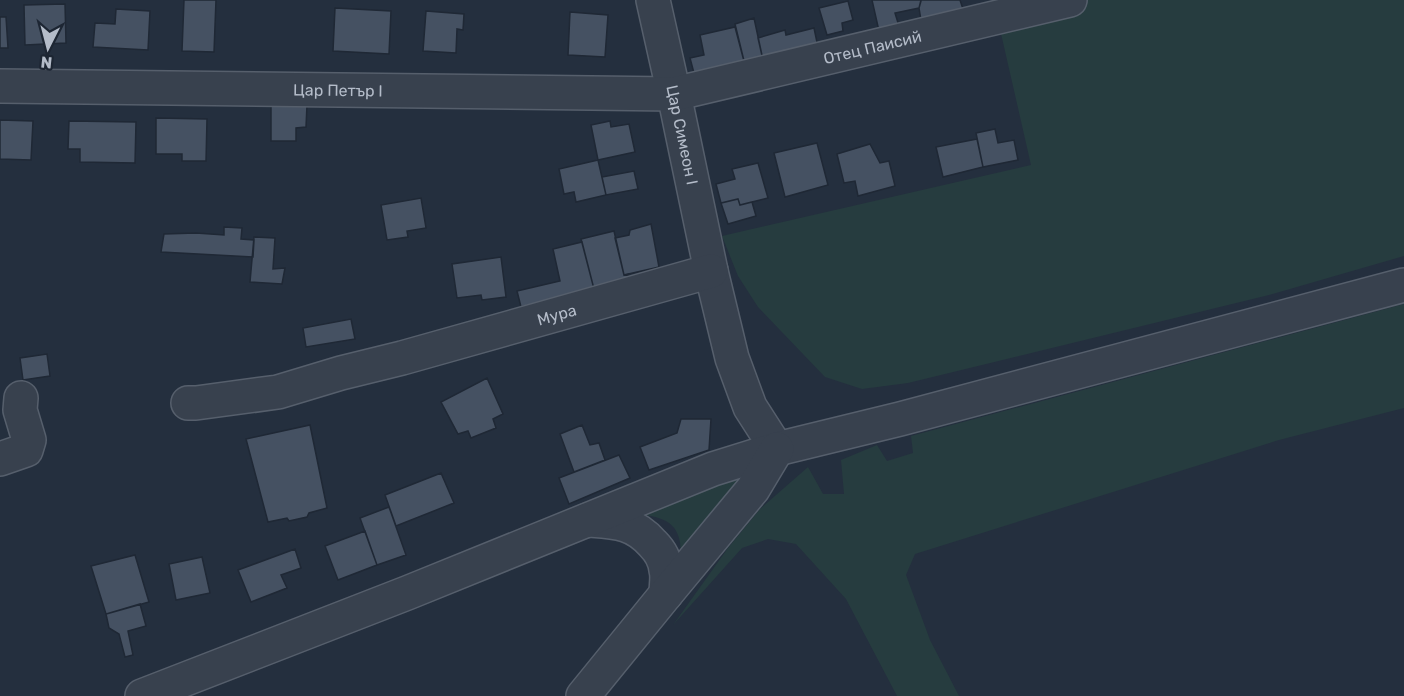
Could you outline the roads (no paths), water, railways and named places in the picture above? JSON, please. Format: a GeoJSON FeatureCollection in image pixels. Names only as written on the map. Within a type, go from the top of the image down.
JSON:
{"type":"FeatureCollection","features":[{"type":"Feature","properties":{"kind":"street","name":"Цар Симеон I"},"geometry":{"type":"LineString","coordinates":[[653,0],[732,358],[750,406],[777,449]]}},
{"type":"Feature","properties":{"kind":"street","name":"Отец Паисий"},"geometry":{"type":"LineString","coordinates":[[675,94],[1070,0]]}},
{"type":"Feature","properties":{"kind":"street","name":"Цар Петър I"},"geometry":{"type":"LineString","coordinates":[[0,86],[675,94]]}},
{"type":"Feature","properties":{"kind":"street","name":"Мура"},"geometry":{"type":"LineString","coordinates":[[188,403],[196,404],[278,392],[711,271]]}},
{"type":"Feature","properties":{"kind":"street"},"geometry":{"type":"LineString","coordinates":[[142,696],[713,470],[777,449],[900,419],[1404,285]]}},
{"type":"Feature","properties":{"kind":"street"},"geometry":{"type":"LineString","coordinates":[[0,459],[26,450],[28,440],[20,410],[21,398]]}},
{"type":"Feature","properties":{"kind":"street"},"geometry":{"type":"LineString","coordinates":[[584,696],[753,489],[777,449]]}},
{"type":"Feature","properties":{"kind":"street"},"geometry":{"type":"LineString","coordinates":[[586,520],[614,522],[633,527],[647,538],[660,552],[666,570],[666,594]]}}]}
